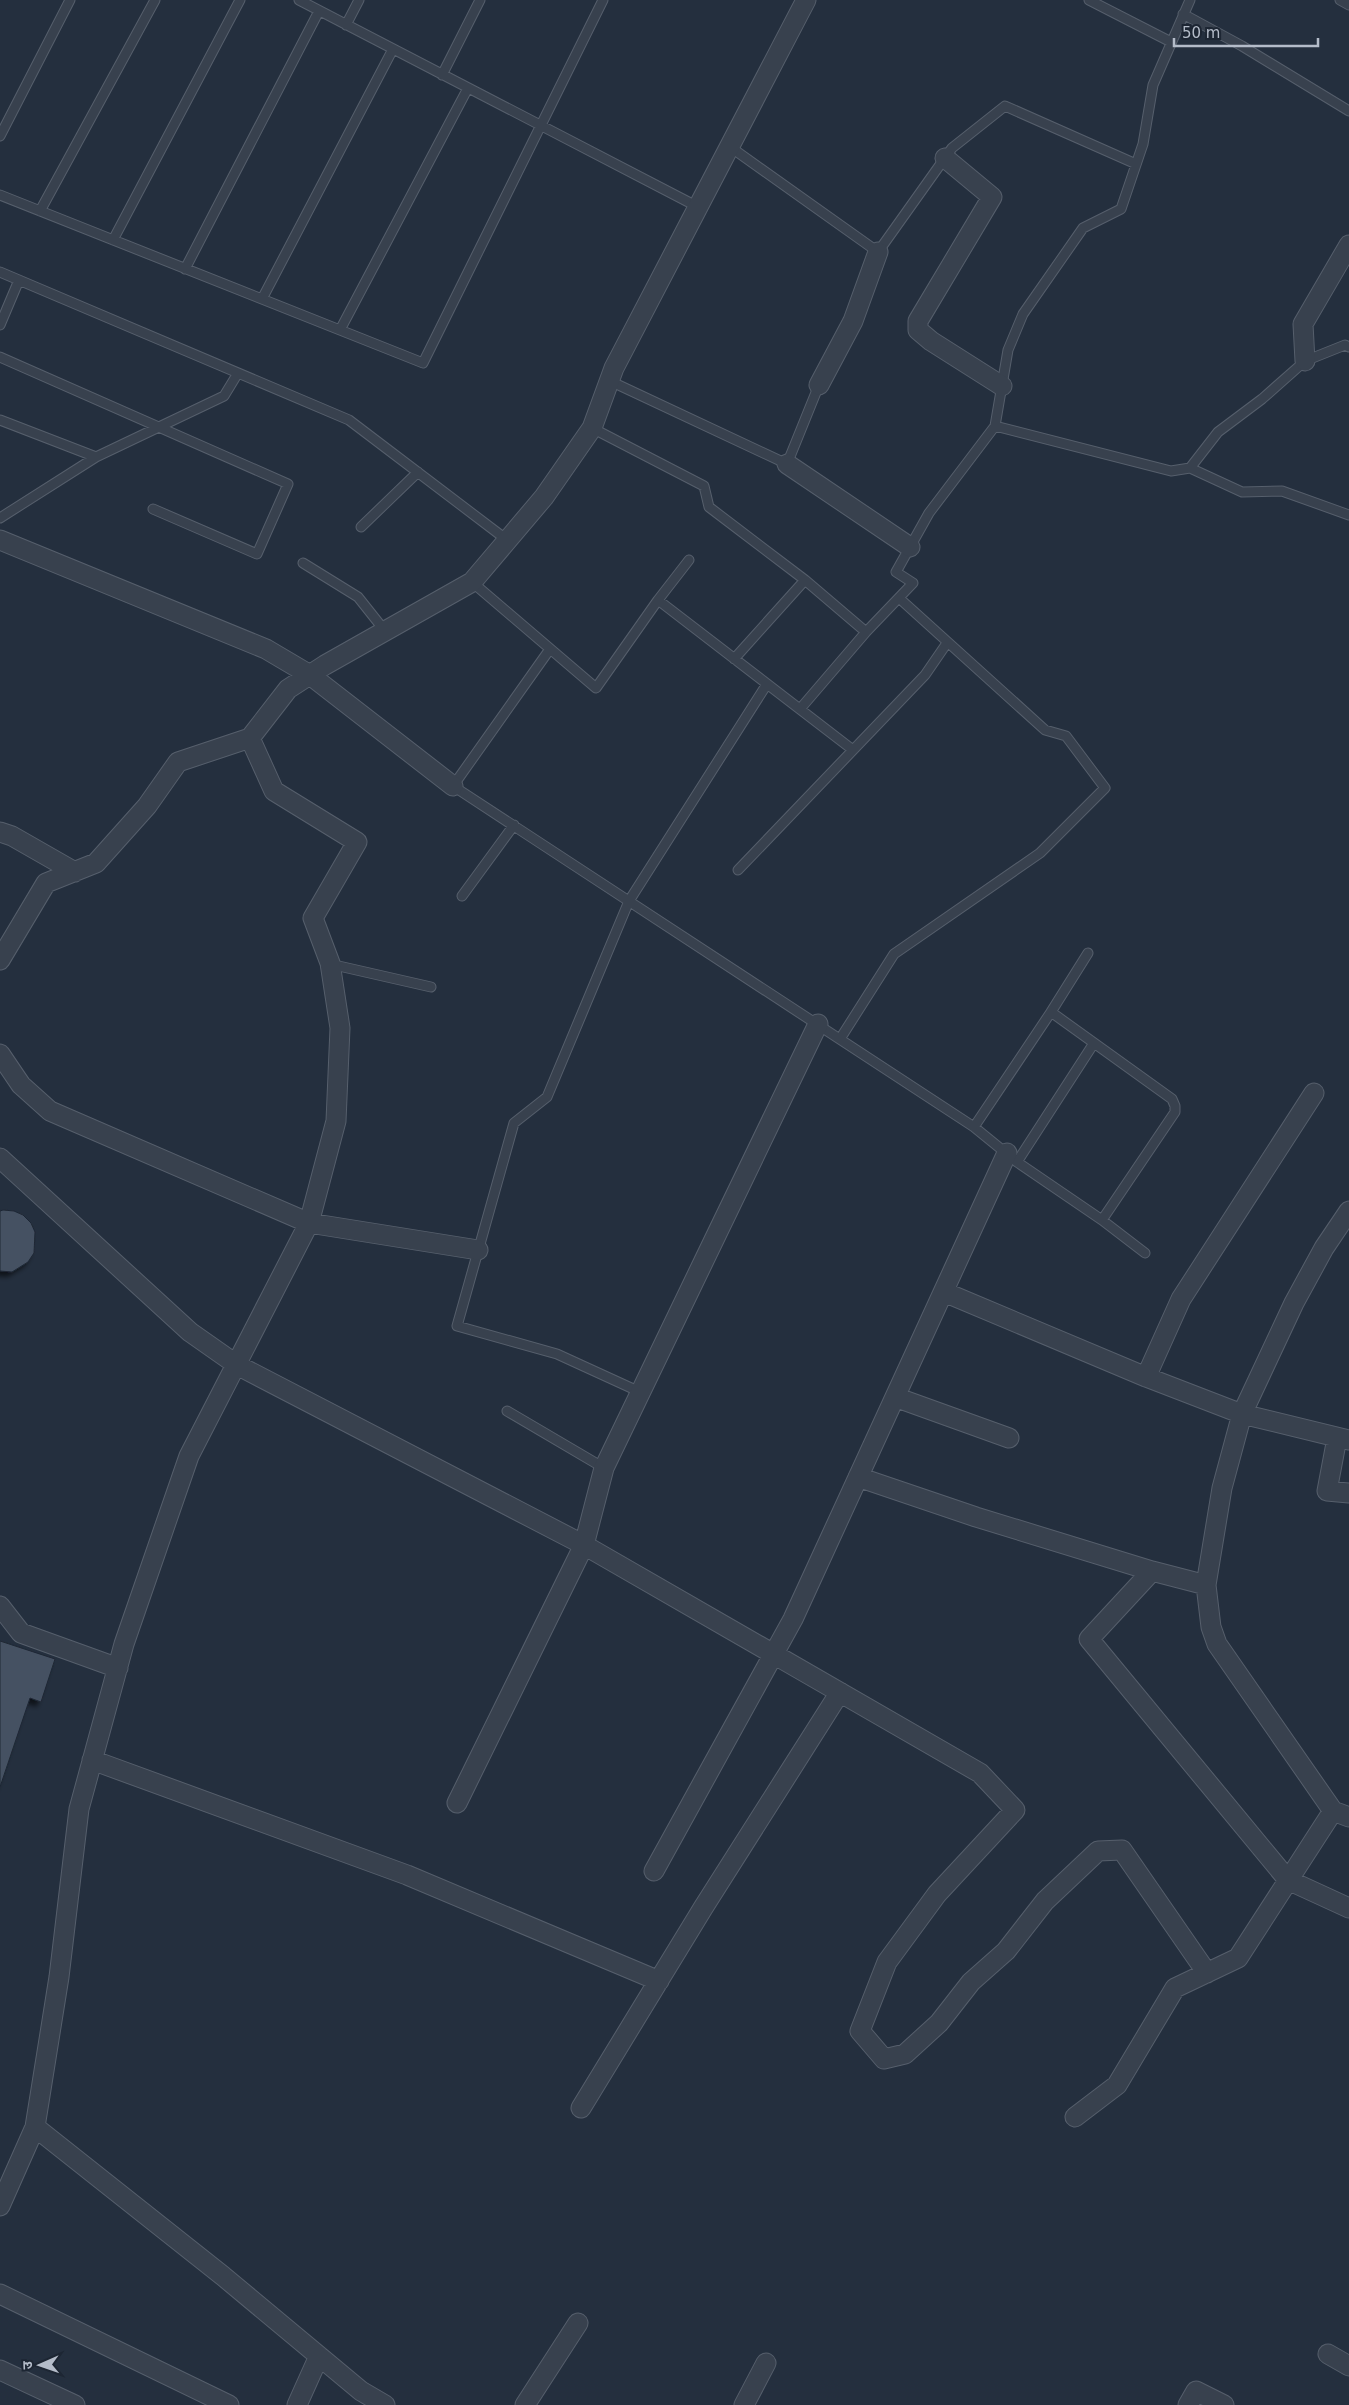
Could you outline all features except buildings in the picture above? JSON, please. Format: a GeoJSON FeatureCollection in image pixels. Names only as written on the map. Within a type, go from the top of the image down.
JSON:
{"type":"FeatureCollection","features":[{"type":"Feature","properties":{"kind":"street"},"geometry":{"type":"LineString","coordinates":[[0,960],[46,883],[96,863],[147,806],[178,762],[250,738],[288,689],[472,582],[544,497],[592,428],[610,381],[729,146],[806,0]]}},
{"type":"Feature","properties":{"kind":"street"},"geometry":{"type":"LineString","coordinates":[[945,158],[992,197],[918,321],[918,330],[931,341],[1002,386]]}},
{"type":"Feature","properties":{"kind":"street"},"geometry":{"type":"LineString","coordinates":[[1305,361],[1303,324],[1349,245]]}},
{"type":"Feature","properties":{"kind":"street"},"geometry":{"type":"LineString","coordinates":[[820,385],[853,321],[878,252]]}},
{"type":"Feature","properties":{"kind":"street"},"geometry":{"type":"LineString","coordinates":[[787,464],[910,547]]}},
{"type":"Feature","properties":{"kind":"street"},"geometry":{"type":"LineString","coordinates":[[0,540],[266,649],[310,675],[453,786]]}},
{"type":"Feature","properties":{"kind":"street"},"geometry":{"type":"LineString","coordinates":[[0,2206],[35,2128],[58,1976],[79,1809],[124,1644],[188,1456],[237,1365],[309,1223],[336,1121],[340,1028],[330,964],[313,918],[357,842],[274,791],[250,738]]}},
{"type":"Feature","properties":{"kind":"street"},"geometry":{"type":"LineString","coordinates":[[0,832],[12,836],[74,872]]}},
{"type":"Feature","properties":{"kind":"street"},"geometry":{"type":"LineString","coordinates":[[457,1802],[584,1546],[604,1468],[818,1024]]}},
{"type":"Feature","properties":{"kind":"street"},"geometry":{"type":"LineString","coordinates":[[0,1054],[21,1084],[50,1111],[309,1223],[478,1250]]}},
{"type":"Feature","properties":{"kind":"street"},"geometry":{"type":"LineString","coordinates":[[1146,1377],[1181,1299],[1314,1093]]}},
{"type":"Feature","properties":{"kind":"street"},"geometry":{"type":"LineString","coordinates":[[654,1871],[793,1619],[944,1292],[1012,1157]]}},
{"type":"Feature","properties":{"kind":"street"},"geometry":{"type":"LineString","coordinates":[[0,1158],[190,1332],[237,1365],[584,1546],[775,1653],[980,1773],[1015,1810],[937,1894],[887,1962],[860,2031],[884,2059],[905,2054],[939,2024],[971,1982],[1006,1951],[1044,1902],[1098,1851],[1122,1850],[1207,1972]]}},
{"type":"Feature","properties":{"kind":"street"},"geometry":{"type":"LineString","coordinates":[[1075,2117],[1117,2085],[1175,1988],[1238,1958],[1285,1888],[1288,1880],[1341,1814],[1217,1644],[1211,1627],[1206,1585],[1222,1488],[1242,1414],[1294,1303],[1324,1248],[1349,1211]]}},
{"type":"Feature","properties":{"kind":"street"},"geometry":{"type":"LineString","coordinates":[[944,1292],[1146,1377],[1242,1414],[1343,1439],[1327,1492],[1349,1493]]}},
{"type":"Feature","properties":{"kind":"street"},"geometry":{"type":"LineString","coordinates":[[895,1397],[1009,1438]]}},
{"type":"Feature","properties":{"kind":"street"},"geometry":{"type":"LineString","coordinates":[[858,1478],[1152,1572],[1206,1585]]}},
{"type":"Feature","properties":{"kind":"street"},"geometry":{"type":"LineString","coordinates":[[1152,1572],[1089,1639],[1288,1880],[1349,1908]]}},
{"type":"Feature","properties":{"kind":"street"},"geometry":{"type":"LineString","coordinates":[[0,1606],[21,1633],[118,1668]]}},
{"type":"Feature","properties":{"kind":"street"},"geometry":{"type":"LineString","coordinates":[[581,2108],[840,1692]]}},
{"type":"Feature","properties":{"kind":"street"},"geometry":{"type":"LineString","coordinates":[[92,1760],[406,1875],[659,1981]]}},
{"type":"Feature","properties":{"kind":"street"},"geometry":{"type":"LineString","coordinates":[[35,2128],[223,2276],[361,2391],[385,2405]]}},
{"type":"Feature","properties":{"kind":"street"},"geometry":{"type":"LineString","coordinates":[[0,2294],[229,2405]]}},
{"type":"Feature","properties":{"kind":"street"},"geometry":{"type":"LineString","coordinates":[[525,2405],[578,2323]]}},
{"type":"Feature","properties":{"kind":"street"},"geometry":{"type":"LineString","coordinates":[[1328,2354],[1349,2366]]}},
{"type":"Feature","properties":{"kind":"street"},"geometry":{"type":"LineString","coordinates":[[297,2405],[319,2356]]}},
{"type":"Feature","properties":{"kind":"street"},"geometry":{"type":"LineString","coordinates":[[744,2405],[766,2363]]}},
{"type":"Feature","properties":{"kind":"street"},"geometry":{"type":"LineString","coordinates":[[0,2370],[74,2405]]}},
{"type":"Feature","properties":{"kind":"street"},"geometry":{"type":"LineString","coordinates":[[1188,2405],[1196,2391],[1224,2405]]}},
{"type":"Feature","properties":{"kind":"lane"},"geometry":{"type":"LineString","coordinates":[[0,136],[70,0]]}},
{"type":"Feature","properties":{"kind":"lane"},"geometry":{"type":"LineString","coordinates":[[40,211],[155,0]]}},
{"type":"Feature","properties":{"kind":"lane"},"geometry":{"type":"LineString","coordinates":[[113,240],[240,0]]}},
{"type":"Feature","properties":{"kind":"lane"},"geometry":{"type":"LineString","coordinates":[[299,0],[698,207]]}},
{"type":"Feature","properties":{"kind":"lane"},"geometry":{"type":"LineString","coordinates":[[346,25],[359,0]]}},
{"type":"Feature","properties":{"kind":"lane"},"geometry":{"type":"LineString","coordinates":[[442,75],[480,0]]}},
{"type":"Feature","properties":{"kind":"lane"},"geometry":{"type":"LineString","coordinates":[[0,195],[423,363],[603,0]]}},
{"type":"Feature","properties":{"kind":"lane"},"geometry":{"type":"LineString","coordinates":[[1089,0],[1171,42]]}},
{"type":"Feature","properties":{"kind":"lane"},"geometry":{"type":"LineString","coordinates":[[800,709],[866,632],[913,582],[896,572],[929,513],[995,426],[1008,350],[1023,314],[1083,228],[1121,209],[1143,144],[1153,85],[1190,0]]}},
{"type":"Feature","properties":{"kind":"lane"},"geometry":{"type":"LineString","coordinates":[[1340,0],[1349,5]]}},
{"type":"Feature","properties":{"kind":"lane"},"geometry":{"type":"LineString","coordinates":[[185,269],[319,11]]}},
{"type":"Feature","properties":{"kind":"lane"},"geometry":{"type":"LineString","coordinates":[[1183,14],[1242,46],[1349,111]]}},
{"type":"Feature","properties":{"kind":"lane"},"geometry":{"type":"LineString","coordinates":[[262,299],[393,49]]}},
{"type":"Feature","properties":{"kind":"lane"},"geometry":{"type":"LineString","coordinates":[[340,330],[468,88]]}},
{"type":"Feature","properties":{"kind":"lane"},"geometry":{"type":"LineString","coordinates":[[729,146],[878,252],[952,148],[1005,106],[1136,164]]}},
{"type":"Feature","properties":{"kind":"lane"},"geometry":{"type":"LineString","coordinates":[[0,272],[349,420],[507,540]]}},
{"type":"Feature","properties":{"kind":"lane"},"geometry":{"type":"LineString","coordinates":[[0,325],[19,280]]}},
{"type":"Feature","properties":{"kind":"lane"},"geometry":{"type":"LineString","coordinates":[[1190,468],[1218,432],[1305,361],[1345,345],[1349,347]]}},
{"type":"Feature","properties":{"kind":"lane"},"geometry":{"type":"LineString","coordinates":[[0,357],[288,484],[257,554],[152,509]]}},
{"type":"Feature","properties":{"kind":"lane"},"geometry":{"type":"LineString","coordinates":[[0,518],[96,457],[224,396],[238,373]]}},
{"type":"Feature","properties":{"kind":"lane"},"geometry":{"type":"LineString","coordinates":[[610,381],[787,464],[820,385]]}},
{"type":"Feature","properties":{"kind":"lane"},"geometry":{"type":"LineString","coordinates":[[0,420],[96,457]]}},
{"type":"Feature","properties":{"kind":"lane"},"geometry":{"type":"LineString","coordinates":[[995,426],[1172,471],[1190,468],[1242,492],[1282,491],[1349,515]]}},
{"type":"Feature","properties":{"kind":"lane"},"geometry":{"type":"LineString","coordinates":[[592,428],[704,486],[709,507],[805,580],[866,632]]}},
{"type":"Feature","properties":{"kind":"lane"},"geometry":{"type":"LineString","coordinates":[[361,527],[418,472]]}},
{"type":"Feature","properties":{"kind":"lane"},"geometry":{"type":"LineString","coordinates":[[472,582],[596,688],[658,600],[689,560]]}},
{"type":"Feature","properties":{"kind":"lane"},"geometry":{"type":"LineString","coordinates":[[303,563],[358,597],[386,631]]}},
{"type":"Feature","properties":{"kind":"lane"},"geometry":{"type":"LineString","coordinates":[[734,659],[805,580]]}},
{"type":"Feature","properties":{"kind":"lane"},"geometry":{"type":"LineString","coordinates":[[840,1039],[894,954],[1040,852],[1105,788],[1066,736],[1045,730],[899,598]]}},
{"type":"Feature","properties":{"kind":"lane"},"geometry":{"type":"LineString","coordinates":[[658,600],[853,750]]}},
{"type":"Feature","properties":{"kind":"lane"},"geometry":{"type":"LineString","coordinates":[[738,870],[925,675],[947,643]]}},
{"type":"Feature","properties":{"kind":"lane"},"geometry":{"type":"LineString","coordinates":[[550,649],[453,786],[974,1127],[1012,1157],[1102,1220],[1145,1253]]}},
{"type":"Feature","properties":{"kind":"lane"},"geometry":{"type":"LineString","coordinates":[[640,1392],[557,1354],[457,1326],[514,1123],[547,1097],[629,901],[767,684]]}},
{"type":"Feature","properties":{"kind":"lane"},"geometry":{"type":"LineString","coordinates":[[462,896],[514,825]]}},
{"type":"Feature","properties":{"kind":"lane"},"geometry":{"type":"LineString","coordinates":[[974,1127],[1052,1012],[1088,953]]}},
{"type":"Feature","properties":{"kind":"lane"},"geometry":{"type":"LineString","coordinates":[[330,964],[431,987]]}},
{"type":"Feature","properties":{"kind":"lane"},"geometry":{"type":"LineString","coordinates":[[1052,1012],[1172,1099],[1175,1106],[1175,1112],[1102,1220]]}},
{"type":"Feature","properties":{"kind":"lane"},"geometry":{"type":"LineString","coordinates":[[1012,1157],[1094,1043]]}},
{"type":"Feature","properties":{"kind":"lane"},"geometry":{"type":"LineString","coordinates":[[507,1411],[604,1468]]}}]}
